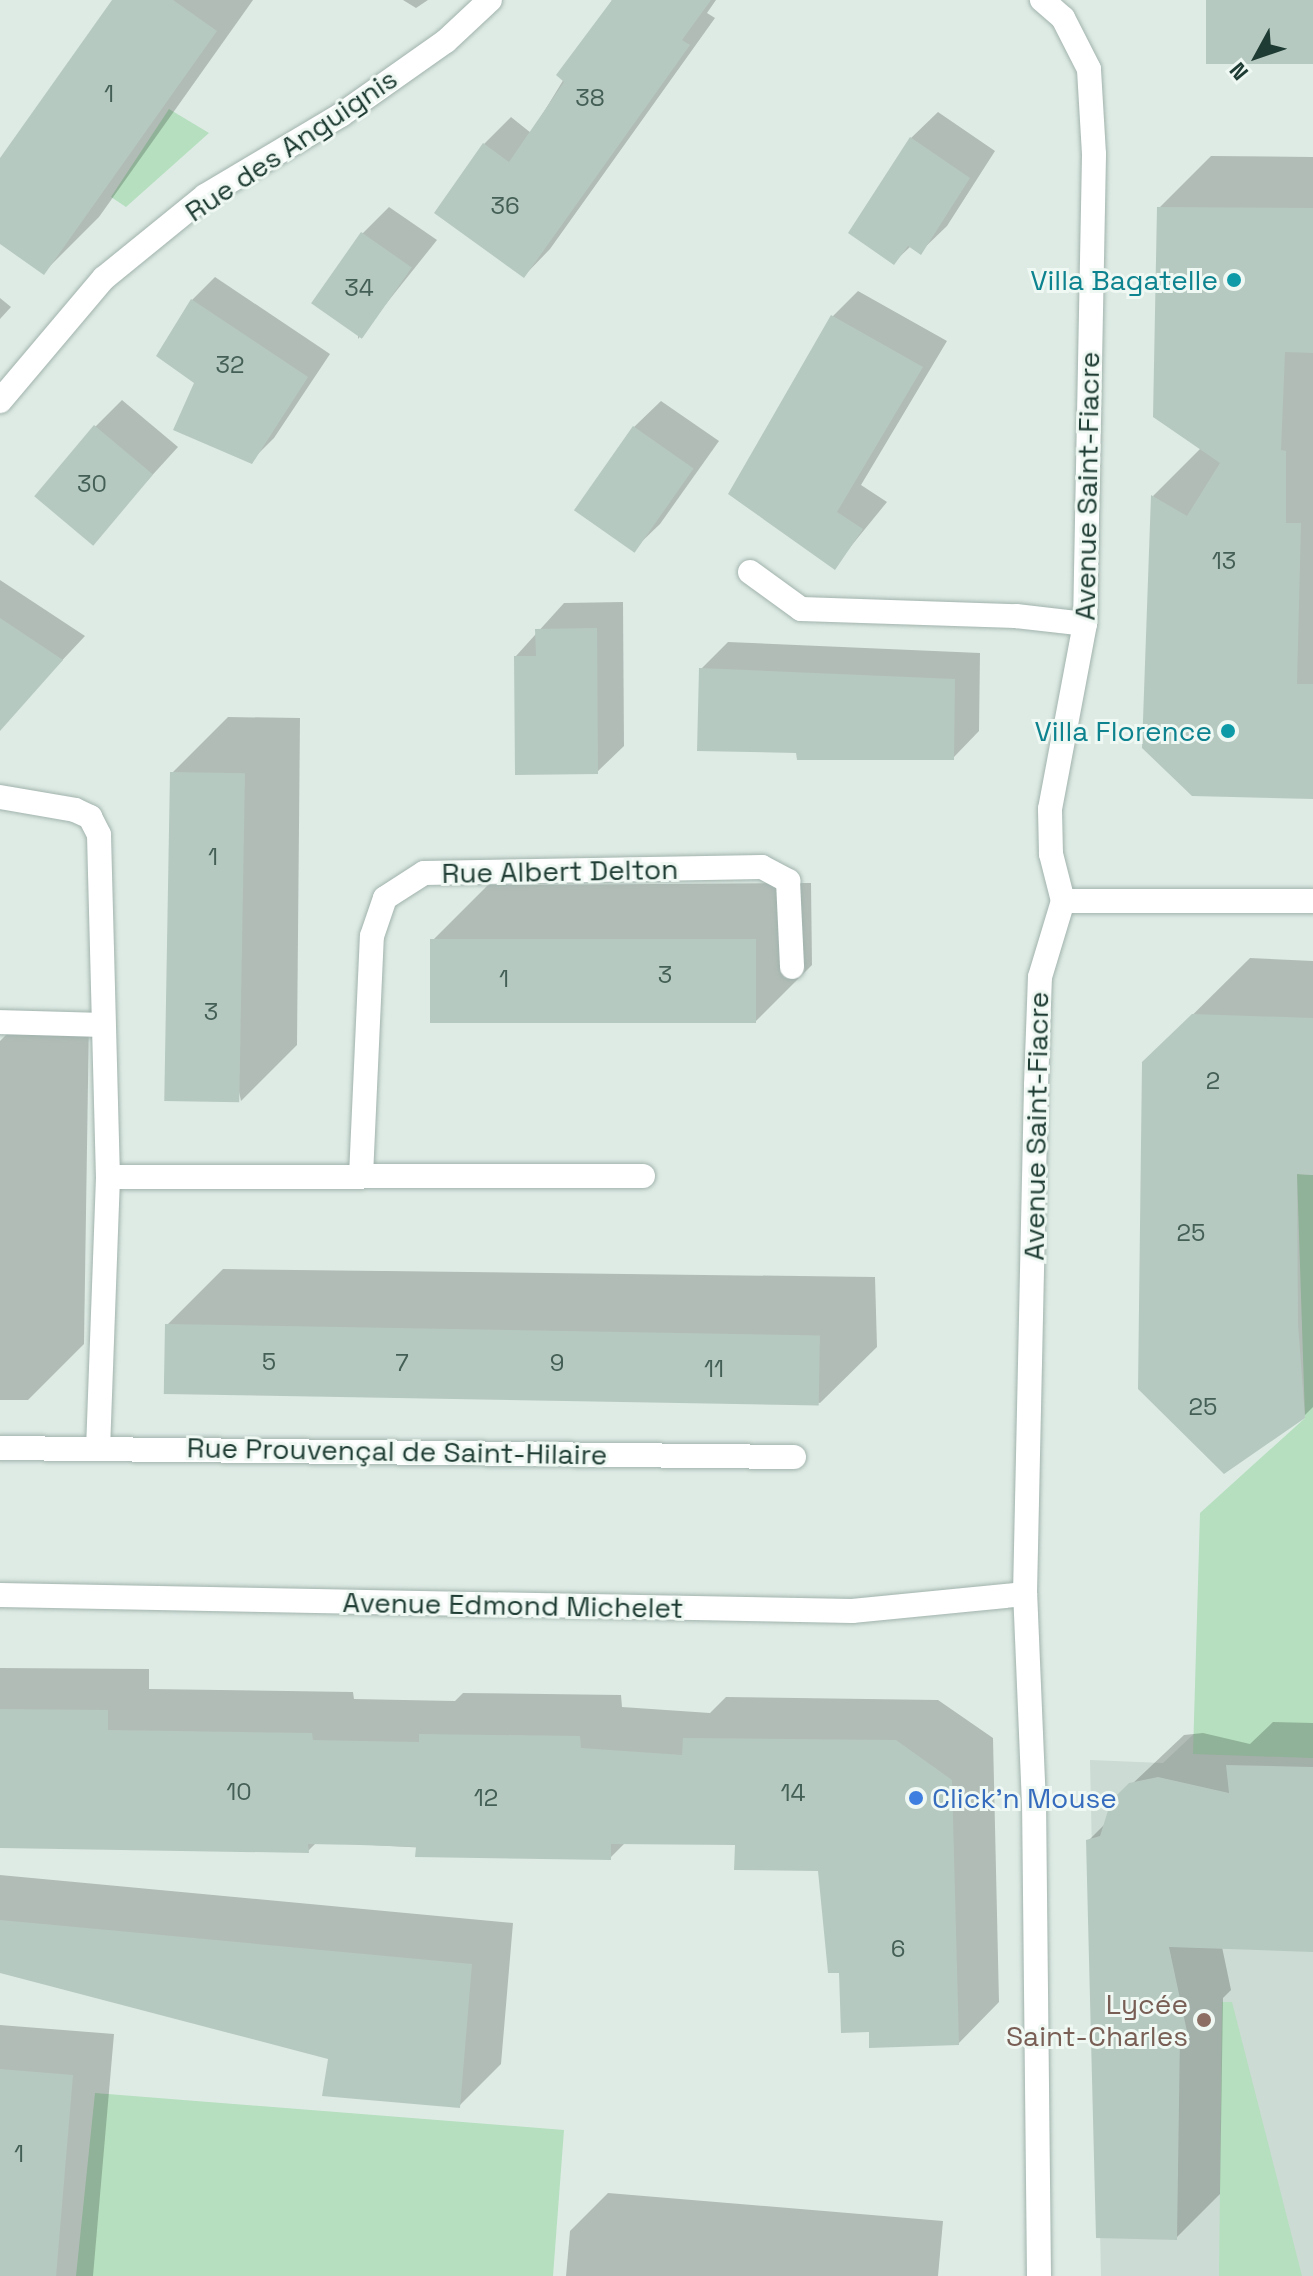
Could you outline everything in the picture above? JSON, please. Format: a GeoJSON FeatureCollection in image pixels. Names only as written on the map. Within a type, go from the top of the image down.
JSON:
{"type":"FeatureCollection","features":[{"type":"Feature","properties":{"kind":"street","name":"Rue des Anguignis"},"geometry":{"type":"LineString","coordinates":[[0,401],[104,278],[205,196],[341,115],[446,41],[490,0]]}},
{"type":"Feature","properties":{"kind":"street","name":"Avenue Saint-Fiacre"},"geometry":{"type":"LineString","coordinates":[[1039,2276],[1034,1805],[1025,1594],[1040,977],[1063,901],[1051,854],[1050,809],[1085,624],[1094,154],[1089,69],[1063,18],[1042,0]]}},
{"type":"Feature","properties":{"kind":"street"},"geometry":{"type":"LineString","coordinates":[[750,572],[801,609],[1016,616],[1085,624]]}},
{"type":"Feature","properties":{"kind":"street"},"geometry":{"type":"LineString","coordinates":[[0,797],[75,810],[90,817],[99,835],[101,1025],[108,1177],[98,1447]]}},
{"type":"Feature","properties":{"kind":"street","name":"Rue Albert Delton"},"geometry":{"type":"LineString","coordinates":[[361,1176],[372,936],[385,898],[424,873],[762,867],[788,881],[792,967]]}},
{"type":"Feature","properties":{"kind":"street"},"geometry":{"type":"LineString","coordinates":[[1063,901],[1313,901]]}},
{"type":"Feature","properties":{"kind":"street"},"geometry":{"type":"LineString","coordinates":[[0,1022],[101,1025]]}},
{"type":"Feature","properties":{"kind":"street"},"geometry":{"type":"LineString","coordinates":[[108,1177],[643,1176]]}},
{"type":"Feature","properties":{"kind":"street","name":"Rue Prouvençal de Saint-Hilaire"},"geometry":{"type":"LineString","coordinates":[[0,1448],[794,1457]]}},
{"type":"Feature","properties":{"kind":"street","name":"Avenue Edmond Michelet"},"geometry":{"type":"LineString","coordinates":[[0,1595],[852,1611],[1025,1594]]}},
{"type":"Feature","properties":{"kind":"shaded area","name":"Lycée Saint-Charles"},"geometry":{"type":"Polygon","coordinates":[[[1197,1731],[1313,1736],[1313,2276],[1101,2276],[1090,1760],[1163,1763],[1197,1731]]]}},
{"type":"Feature","properties":{"kind":"green space"},"geometry":{"type":"Polygon","coordinates":[[[169,109],[209,133],[126,207],[111,197],[169,109]]]}},
{"type":"Feature","properties":{"kind":"green space"},"geometry":{"type":"Polygon","coordinates":[[[1297,1174],[1313,1175],[1313,1758],[1193,1754],[1200,1513],[1305,1418],[1297,1174]]]}},
{"type":"Feature","properties":{"kind":"green space"},"geometry":{"type":"Polygon","coordinates":[[[1222,2002],[1232,2002],[1302,2276],[1219,2276],[1222,2002]]]}},
{"type":"Feature","properties":{"kind":"green space"},"geometry":{"type":"Polygon","coordinates":[[[95,2093],[564,2130],[553,2276],[76,2276],[95,2093]]]}},
{"type":"Feature","properties":{"kind":"building"},"geometry":{"type":"Polygon","coordinates":[[[112,0],[173,0],[217,31],[44,275],[0,244],[0,158],[112,0]]]}},
{"type":"Feature","properties":{"kind":"building"},"geometry":{"type":"Polygon","coordinates":[[[612,0],[711,0],[682,40],[690,45],[524,278],[434,213],[483,143],[509,162],[564,82],[556,75],[612,0]]]}},
{"type":"Feature","properties":{"kind":"building"},"geometry":{"type":"Polygon","coordinates":[[[1206,0],[1313,0],[1313,64],[1206,64],[1206,0]]]}},
{"type":"Feature","properties":{"kind":"building"},"geometry":{"type":"Polygon","coordinates":[[[910,137],[970,178],[921,255],[908,246],[894,265],[848,233],[910,137]]]}},
{"type":"Feature","properties":{"kind":"building"},"geometry":{"type":"Polygon","coordinates":[[[1157,207],[1313,208],[1313,353],[1285,352],[1281,450],[1286,451],[1286,523],[1301,523],[1297,684],[1313,684],[1313,799],[1192,796],[1142,748],[1151,495],[1187,516],[1220,463],[1153,417],[1157,207]]]}},
{"type":"Feature","properties":{"kind":"building"},"geometry":{"type":"Polygon","coordinates":[[[361,232],[412,268],[362,339],[311,303],[361,232]]]}},
{"type":"Feature","properties":{"kind":"building"},"geometry":{"type":"Polygon","coordinates":[[[191,299],[308,377],[252,464],[173,430],[194,383],[156,356],[191,299]]]}},
{"type":"Feature","properties":{"kind":"building"},"geometry":{"type":"Polygon","coordinates":[[[831,315],[923,367],[837,512],[863,529],[835,570],[728,494],[831,315]]]}},
{"type":"Feature","properties":{"kind":"building"},"geometry":{"type":"Polygon","coordinates":[[[94,425],[153,474],[93,546],[34,496],[94,425]]]}},
{"type":"Feature","properties":{"kind":"building"},"geometry":{"type":"Polygon","coordinates":[[[633,426],[694,468],[635,553],[574,510],[633,426]]]}},
{"type":"Feature","properties":{"kind":"building"},"geometry":{"type":"Polygon","coordinates":[[[0,618],[63,660],[0,731],[0,618]]]}},
{"type":"Feature","properties":{"kind":"building"},"geometry":{"type":"Polygon","coordinates":[[[597,628],[598,774],[515,775],[514,656],[536,656],[535,629],[597,628]]]}},
{"type":"Feature","properties":{"kind":"building"},"geometry":{"type":"Polygon","coordinates":[[[699,668],[955,679],[954,760],[797,760],[796,753],[697,751],[699,668]]]}},
{"type":"Feature","properties":{"kind":"building"},"geometry":{"type":"Polygon","coordinates":[[[170,772],[245,773],[239,1102],[164,1101],[170,772]]]}},
{"type":"Feature","properties":{"kind":"building"},"geometry":{"type":"Polygon","coordinates":[[[430,939],[756,939],[756,1023],[430,1023],[430,939]]]}},
{"type":"Feature","properties":{"kind":"building"},"geometry":{"type":"Polygon","coordinates":[[[1192,1014],[1313,1018],[1313,1175],[1297,1174],[1298,1324],[1305,1418],[1224,1474],[1138,1389],[1142,1062],[1192,1014]]]}},
{"type":"Feature","properties":{"kind":"building"},"geometry":{"type":"Polygon","coordinates":[[[165,1324],[820,1335],[819,1405],[164,1394],[165,1324]]]}},
{"type":"Feature","properties":{"kind":"building"},"geometry":{"type":"Polygon","coordinates":[[[0,1709],[108,1710],[108,1730],[312,1733],[313,1740],[419,1742],[419,1734],[580,1736],[581,1748],[682,1755],[683,1738],[896,1740],[952,1780],[959,2045],[869,2048],[869,2032],[841,2033],[839,1973],[828,1973],[818,1871],[734,1870],[735,1845],[611,1844],[611,1860],[415,1857],[416,1847],[360,1845],[308,1844],[309,1853],[0,1848],[0,1709]]]}},
{"type":"Feature","properties":{"kind":"building"},"geometry":{"type":"Polygon","coordinates":[[[1226,1765],[1313,1767],[1313,1952],[1169,1947],[1188,2036],[1180,2035],[1177,2240],[1096,2238],[1086,1840],[1100,1836],[1111,1801],[1129,1783],[1158,1777],[1229,1793],[1226,1765]]]}},
{"type":"Feature","properties":{"kind":"building"},"geometry":{"type":"Polygon","coordinates":[[[0,1920],[472,1964],[460,2108],[322,2096],[328,2059],[0,1973],[0,1920]]]}},
{"type":"Feature","properties":{"kind":"building"},"geometry":{"type":"Polygon","coordinates":[[[0,2069],[73,2075],[56,2276],[0,2276],[0,2069]]]}},
{"type":"Feature","properties":{"kind":"place","name":"Villa Bagatelle"},"geometry":{"type":"Point","coordinates":[1234,280]}},
{"type":"Feature","properties":{"kind":"place","name":"Villa Florence"},"geometry":{"type":"Point","coordinates":[1228,731]}},
{"type":"Feature","properties":{"kind":"place","name":"Click'n Mouse"},"geometry":{"type":"Point","coordinates":[916,1798]}},
{"type":"Feature","properties":{"kind":"place","name":"Lycée Saint-Charles"},"geometry":{"type":"Point","coordinates":[1204,2020]}}]}
